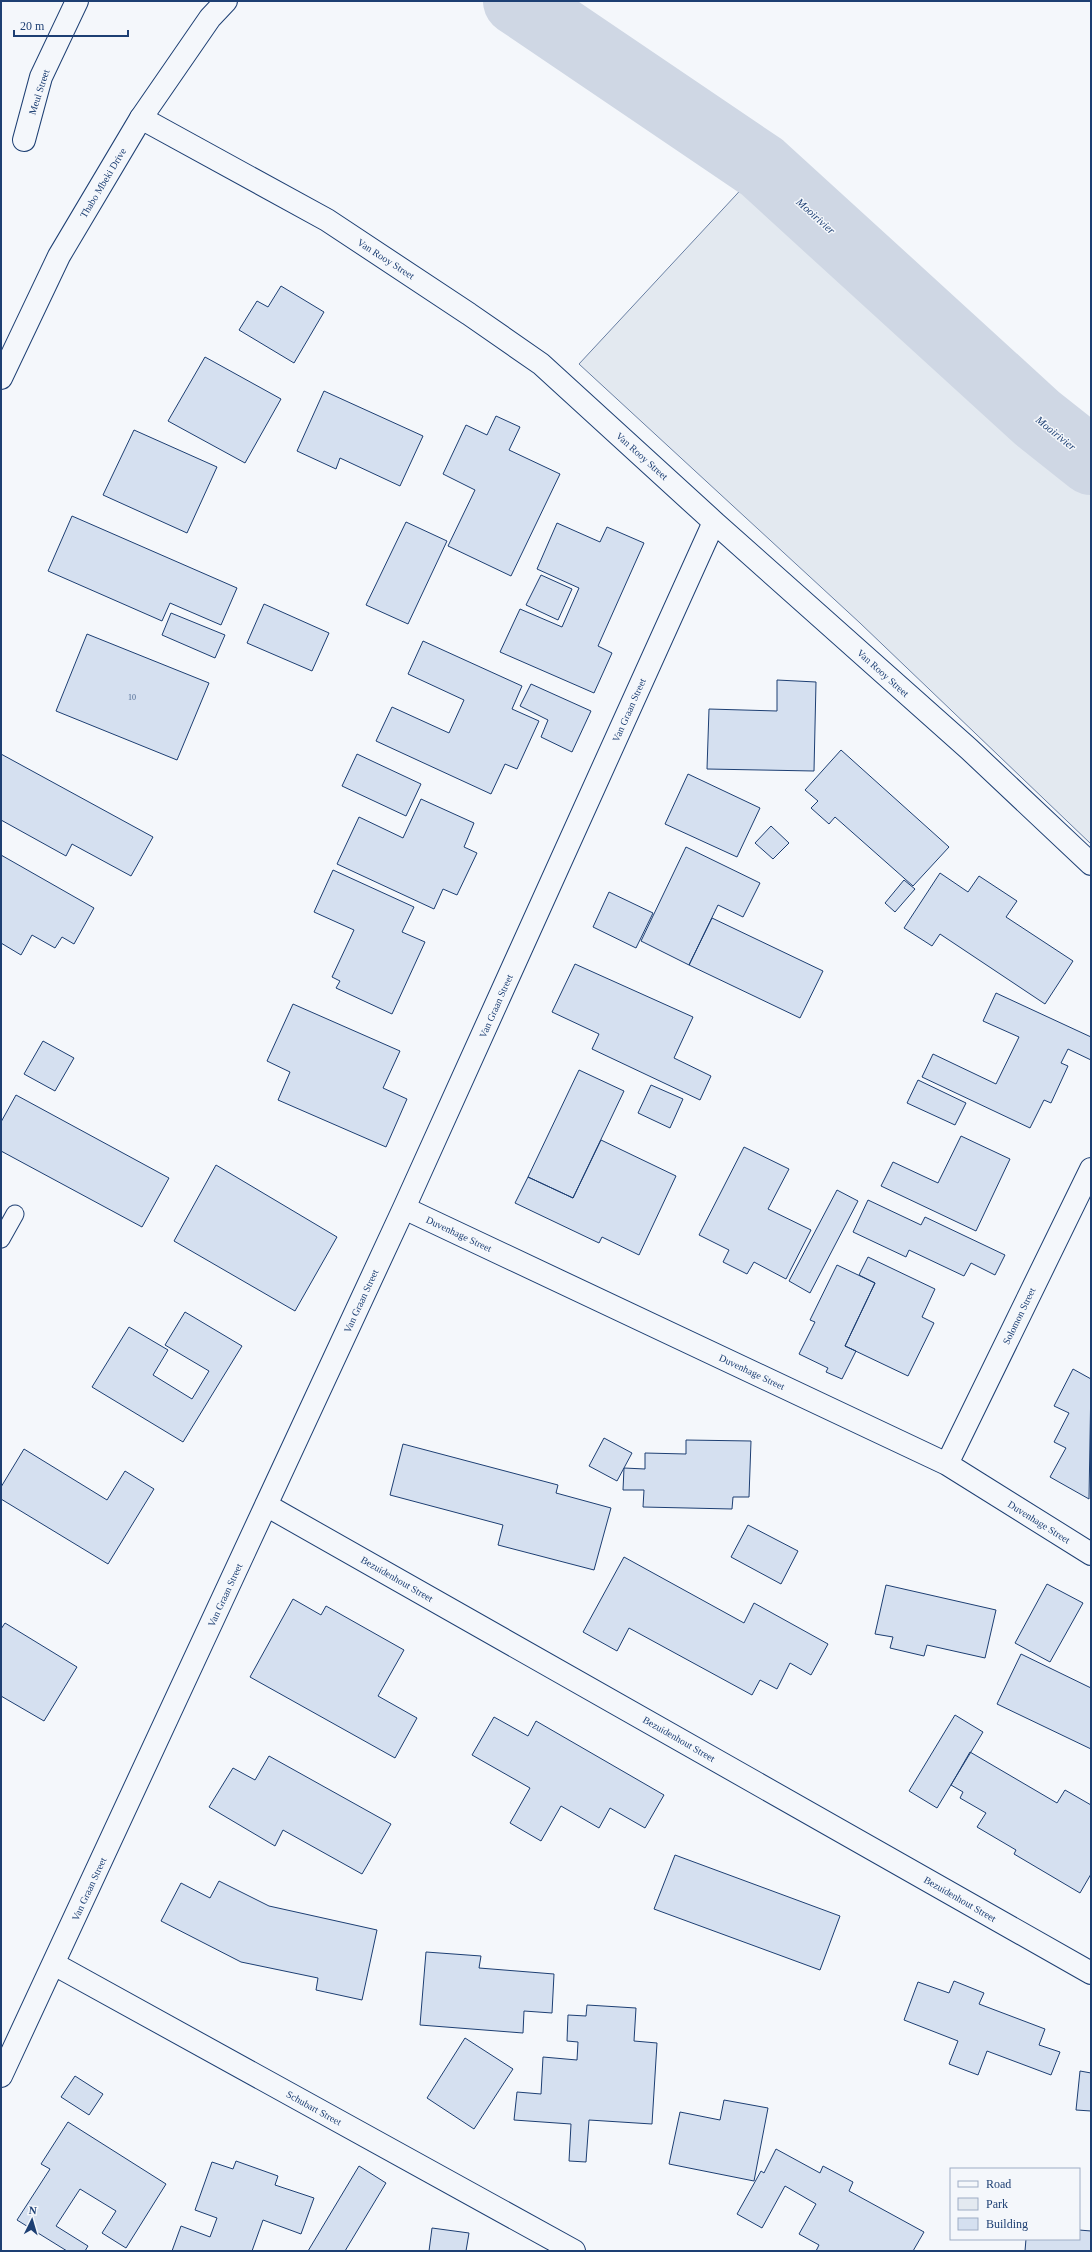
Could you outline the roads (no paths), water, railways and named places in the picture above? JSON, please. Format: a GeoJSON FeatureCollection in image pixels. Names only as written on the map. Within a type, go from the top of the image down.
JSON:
{"type":"FeatureCollection","features":[{"type":"Feature","properties":{"kind":"street","name":"Meul Street"},"geometry":{"type":"LineString","coordinates":[[24,140],[41,77],[77,1]]}},
{"type":"Feature","properties":{"kind":"street","name":"Thabo Mbeki Drive"},"geometry":{"type":"LineString","coordinates":[[1,378],[59,256],[141,118],[210,18],[226,1]]}},
{"type":"Feature","properties":{"kind":"street","name":"Van Rooy Street"},"geometry":{"type":"LineString","coordinates":[[141,118],[327,220],[469,314],[541,364],[714,522],[969,749],[1091,864]]}},
{"type":"Feature","properties":{"kind":"street","name":"Van Graan Street"},"geometry":{"type":"LineString","coordinates":[[1,2076],[404,1208],[714,522]]}},
{"type":"Feature","properties":{"kind":"street","name":"Solomon Street"},"geometry":{"type":"LineString","coordinates":[[947,1464],[1091,1169]]}},
{"type":"Feature","properties":{"kind":"street","name":"Duvenhage Street"},"geometry":{"type":"LineString","coordinates":[[404,1208],[947,1464],[1091,1554]]}},
{"type":"Feature","properties":{"kind":"street","name":"Bezuidenhout Street"},"geometry":{"type":"LineString","coordinates":[[266,1505],[1091,1973]]}},
{"type":"Feature","properties":{"kind":"street","name":"Schubart Street"},"geometry":{"type":"LineString","coordinates":[[54,1964],[574,2251]]}},
{"type":"Feature","properties":{"kind":"lane"},"geometry":{"type":"LineString","coordinates":[[1,1239],[15,1214]]}},
{"type":"Feature","properties":{"kind":"waterway","name":"Mooirivier"},"geometry":{"type":"LineString","coordinates":[[517,1],[762,167],[1037,418],[1091,461]]}}]}
